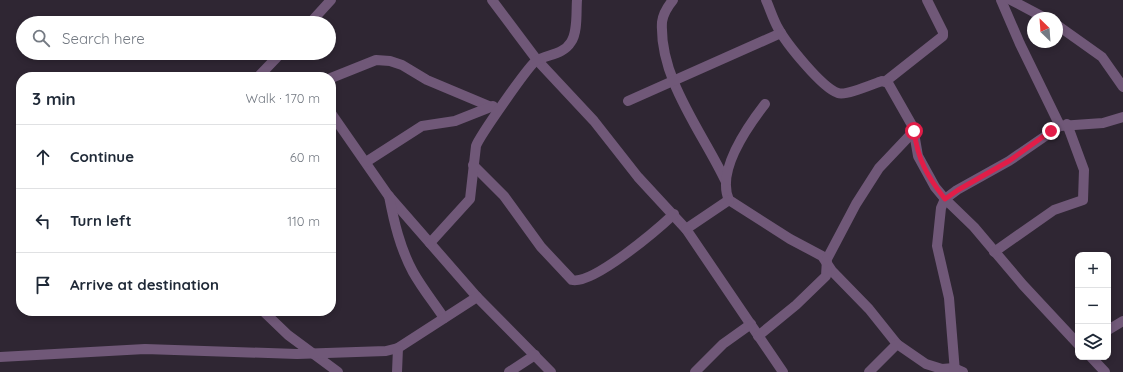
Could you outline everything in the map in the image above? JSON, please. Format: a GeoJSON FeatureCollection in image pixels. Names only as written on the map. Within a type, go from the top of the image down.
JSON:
{"type":"FeatureCollection","features":[{"type":"Feature","properties":{"kind":"street"},"geometry":{"type":"LineString","coordinates":[[316,16],[331,0]]}},
{"type":"Feature","properties":{"kind":"street"},"geometry":{"type":"LineString","coordinates":[[492,0],[537,60],[594,121],[638,177],[674,214],[686,229],[783,372]]}},
{"type":"Feature","properties":{"kind":"street"},"geometry":{"type":"LineString","coordinates":[[430,243],[470,199],[473,165],[478,140],[537,60],[564,50],[571,43],[574,37],[577,0]]}},
{"type":"Feature","properties":{"kind":"street"},"geometry":{"type":"LineString","coordinates":[[673,0],[662,21],[664,45],[674,81],[689,115],[718,164],[726,182]]}},
{"type":"Feature","properties":{"kind":"street"},"geometry":{"type":"LineString","coordinates":[[766,0],[781,33],[809,68],[838,94],[886,81],[943,36],[943,32],[927,0]]}},
{"type":"Feature","properties":{"kind":"street"},"geometry":{"type":"LineString","coordinates":[[994,252],[1054,210],[1083,200],[1084,170],[1064,125],[1020,44],[1001,0]]}},
{"type":"Feature","properties":{"kind":"street"},"geometry":{"type":"LineString","coordinates":[[1011,0],[1034,12]]}},
{"type":"Feature","properties":{"kind":"street"},"geometry":{"type":"LineString","coordinates":[[1063,29],[1102,56],[1123,87]]}},
{"type":"Feature","properties":{"kind":"street"},"geometry":{"type":"LineString","coordinates":[[628,101],[781,33]]}},
{"type":"Feature","properties":{"kind":"street"},"geometry":{"type":"LineString","coordinates":[[263,72],[274,60]]}},
{"type":"Feature","properties":{"kind":"street"},"geometry":{"type":"LineString","coordinates":[[336,76],[376,60],[390,60],[402,65],[427,80],[489,106]]}},
{"type":"Feature","properties":{"kind":"street"},"geometry":{"type":"LineString","coordinates":[[886,81],[911,122],[914,131],[916,148],[921,163],[945,199],[974,226],[994,252],[1075,341]]}},
{"type":"Feature","properties":{"kind":"street"},"geometry":{"type":"LineString","coordinates":[[366,162],[422,126],[455,121],[489,106],[504,104]]}},
{"type":"Feature","properties":{"kind":"street"},"geometry":{"type":"LineString","coordinates":[[765,104],[742,137],[735,152],[726,182],[726,194],[729,200],[790,239],[819,254],[832,271],[869,309],[898,344],[926,364],[942,369],[957,371],[949,298],[936,246],[941,208],[945,199],[1009,161],[1064,125],[1103,123],[1123,117]]}},
{"type":"Feature","properties":{"kind":"street"},"geometry":{"type":"LineString","coordinates":[[336,120],[388,195],[477,296],[551,372]]}},
{"type":"Feature","properties":{"kind":"street"},"geometry":{"type":"LineString","coordinates":[[758,336],[796,305],[826,276],[828,271],[826,263],[840,232],[870,181],[890,156],[914,131]]}},
{"type":"Feature","properties":{"kind":"street"},"geometry":{"type":"LineString","coordinates":[[473,165],[504,196],[541,247],[572,280],[578,281],[589,276],[628,253],[674,214]]}},
{"type":"Feature","properties":{"kind":"street"},"geometry":{"type":"LineString","coordinates":[[388,195],[396,230],[409,263],[420,283],[444,318]]}},
{"type":"Feature","properties":{"kind":"street"},"geometry":{"type":"LineString","coordinates":[[686,229],[729,200]]}},
{"type":"Feature","properties":{"kind":"street"},"geometry":{"type":"LineString","coordinates":[[0,356],[145,350],[314,353],[386,351],[398,348],[477,296]]}},
{"type":"Feature","properties":{"kind":"street"},"geometry":{"type":"LineString","coordinates":[[268,316],[288,335],[338,372]]}},
{"type":"Feature","properties":{"kind":"street"},"geometry":{"type":"LineString","coordinates":[[1111,328],[1123,321]]}},
{"type":"Feature","properties":{"kind":"street"},"geometry":{"type":"LineString","coordinates":[[695,372],[723,344],[750,324]]}},
{"type":"Feature","properties":{"kind":"street"},"geometry":{"type":"LineString","coordinates":[[869,372],[898,344]]}},
{"type":"Feature","properties":{"kind":"street"},"geometry":{"type":"LineString","coordinates":[[397,372],[398,348]]}},
{"type":"Feature","properties":{"kind":"street"},"geometry":{"type":"LineString","coordinates":[[509,372],[536,355]]}},
{"type":"Feature","properties":{"kind":"street"},"geometry":{"type":"LineString","coordinates":[[1094,360],[1105,372]]}},
{"type":"Feature","properties":{"kind":"route"},"geometry":{"type":"LineString","coordinates":[[914,131],[916,148],[921,163],[935,187],[945,199],[1009,161],[1051,131]]}}]}
